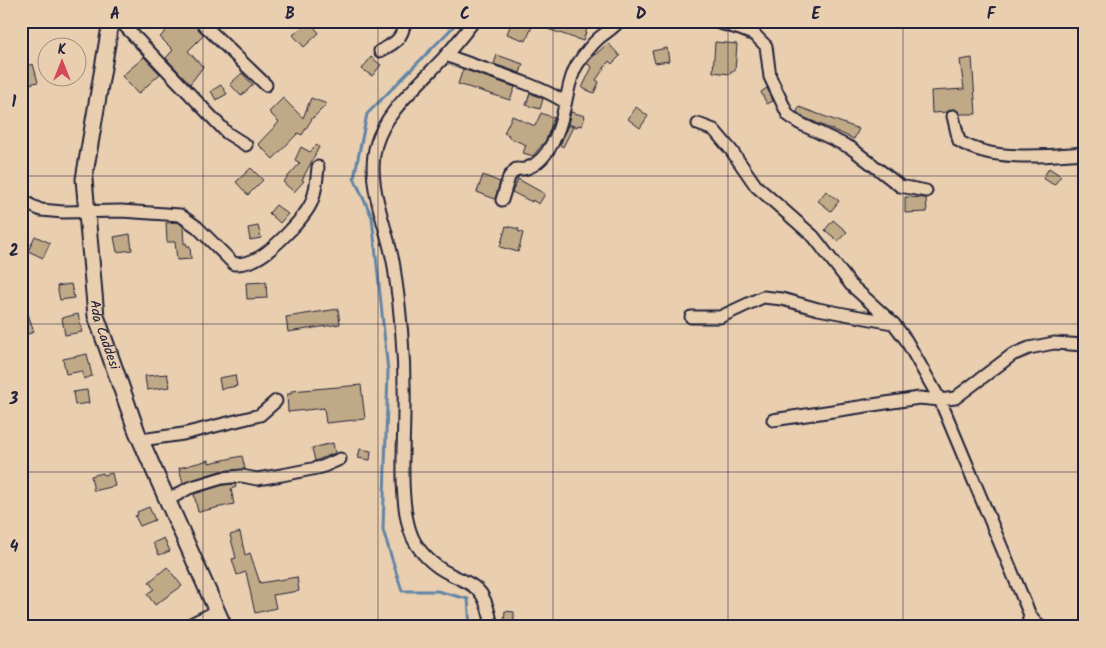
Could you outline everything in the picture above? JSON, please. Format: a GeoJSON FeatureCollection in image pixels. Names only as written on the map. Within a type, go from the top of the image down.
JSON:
{"type":"FeatureCollection","features":[{"type":"Feature","properties":{"kind":"main road","name":"Ada Caddesi"},"geometry":{"type":"LineString","coordinates":[[111,21],[84,179],[96,316],[141,440],[224,627]]}},
{"type":"Feature","properties":{"kind":"street"},"geometry":{"type":"LineString","coordinates":[[120,21],[227,133],[246,146]]}},
{"type":"Feature","properties":{"kind":"street"},"geometry":{"type":"LineString","coordinates":[[200,21],[266,85]]}},
{"type":"Feature","properties":{"kind":"street"},"geometry":{"type":"LineString","coordinates":[[380,51],[396,43],[404,30],[406,21]]}},
{"type":"Feature","properties":{"kind":"street"},"geometry":{"type":"LineString","coordinates":[[474,21],[446,55],[406,96],[386,121],[374,152],[372,177],[391,248],[399,308],[404,409],[403,460],[406,513],[410,533],[423,554],[432,563],[469,583],[481,593],[489,608],[492,627]]}},
{"type":"Feature","properties":{"kind":"street"},"geometry":{"type":"LineString","coordinates":[[502,200],[509,177],[516,169],[527,169],[546,154],[557,131],[576,66],[599,38],[614,29],[619,21]]}},
{"type":"Feature","properties":{"kind":"street"},"geometry":{"type":"LineString","coordinates":[[713,21],[755,35],[766,46],[770,77],[788,115],[799,123],[851,148],[900,186],[926,192]]}},
{"type":"Feature","properties":{"kind":"street"},"geometry":{"type":"LineString","coordinates":[[446,55],[540,88],[565,102]]}},
{"type":"Feature","properties":{"kind":"street"},"geometry":{"type":"LineString","coordinates":[[953,116],[959,141],[969,148],[1000,154],[1056,156],[1085,153]]}},
{"type":"Feature","properties":{"kind":"street"},"geometry":{"type":"LineString","coordinates":[[698,124],[714,130],[731,150],[756,186],[814,237],[850,285],[894,324],[906,340],[940,400],[1030,615],[1040,627]]}},
{"type":"Feature","properties":{"kind":"street"},"geometry":{"type":"LineString","coordinates":[[21,198],[30,205],[42,210],[63,212],[121,211],[180,215],[197,227],[234,264],[241,264],[257,259],[275,246],[301,218],[312,202],[318,167]]}},
{"type":"Feature","properties":{"kind":"street"},"geometry":{"type":"LineString","coordinates":[[691,317],[720,316],[763,297],[782,299],[894,324]]}},
{"type":"Feature","properties":{"kind":"street"},"geometry":{"type":"LineString","coordinates":[[773,420],[919,398],[940,400],[955,398],[1012,355],[1029,348],[1054,343],[1085,345]]}},
{"type":"Feature","properties":{"kind":"street"},"geometry":{"type":"LineString","coordinates":[[141,440],[183,434],[260,414],[276,401]]}},
{"type":"Feature","properties":{"kind":"street"},"geometry":{"type":"LineString","coordinates":[[168,500],[189,488],[222,478],[242,476],[257,479],[282,475],[322,467],[340,459]]}},
{"type":"Feature","properties":{"kind":"street"},"geometry":{"type":"LineString","coordinates":[[185,627],[217,611]]}},
{"type":"Feature","properties":{"kind":"street"},"geometry":{"type":"LineString","coordinates":[[1027,627],[1030,615]]}},
{"type":"Feature","properties":{"kind":"building"},"geometry":{"type":"Polygon","coordinates":[[[166,21],[193,21],[195,26],[204,35],[188,51],[203,67],[190,84],[166,58],[173,50],[160,37],[171,26],[166,21]]]}},
{"type":"Feature","properties":{"kind":"building"},"geometry":{"type":"Polygon","coordinates":[[[309,21],[319,33],[304,47],[293,35],[309,21]]]}},
{"type":"Feature","properties":{"kind":"building"},"geometry":{"type":"Polygon","coordinates":[[[512,21],[574,21],[588,26],[583,41],[533,24],[526,41],[507,34],[512,21]]]}},
{"type":"Feature","properties":{"kind":"building"},"geometry":{"type":"Polygon","coordinates":[[[715,42],[737,44],[735,71],[731,71],[730,74],[713,72],[715,42]]]}},
{"type":"Feature","properties":{"kind":"building"},"geometry":{"type":"Polygon","coordinates":[[[608,43],[620,56],[612,64],[609,61],[596,80],[599,82],[594,93],[582,88],[592,67],[587,64],[594,54],[608,43]]]}},
{"type":"Feature","properties":{"kind":"building"},"geometry":{"type":"Polygon","coordinates":[[[667,48],[669,61],[655,63],[652,51],[667,48]]]}},
{"type":"Feature","properties":{"kind":"building"},"geometry":{"type":"Polygon","coordinates":[[[497,55],[523,64],[520,73],[494,64],[497,55]]]}},
{"type":"Feature","properties":{"kind":"building"},"geometry":{"type":"Polygon","coordinates":[[[144,57],[160,74],[138,94],[122,76],[144,57]]]}},
{"type":"Feature","properties":{"kind":"building"},"geometry":{"type":"Polygon","coordinates":[[[371,57],[381,65],[372,76],[362,69],[371,57]]]}},
{"type":"Feature","properties":{"kind":"building"},"geometry":{"type":"Polygon","coordinates":[[[972,58],[976,114],[960,114],[952,109],[947,112],[932,113],[931,91],[964,89],[960,60],[972,58]]]}},
{"type":"Feature","properties":{"kind":"building"},"geometry":{"type":"Polygon","coordinates":[[[33,64],[38,82],[21,86],[21,68],[33,64]]]}},
{"type":"Feature","properties":{"kind":"building"},"geometry":{"type":"Polygon","coordinates":[[[463,69],[515,87],[510,100],[458,84],[463,69]]]}},
{"type":"Feature","properties":{"kind":"building"},"geometry":{"type":"Polygon","coordinates":[[[242,73],[253,85],[241,96],[230,84],[242,73]]]}},
{"type":"Feature","properties":{"kind":"building"},"geometry":{"type":"Polygon","coordinates":[[[221,85],[227,94],[216,100],[211,91],[221,85]]]}},
{"type":"Feature","properties":{"kind":"building"},"geometry":{"type":"Polygon","coordinates":[[[767,88],[773,101],[767,104],[761,92],[767,88]]]}},
{"type":"Feature","properties":{"kind":"building"},"geometry":{"type":"Polygon","coordinates":[[[530,93],[543,99],[540,109],[526,105],[530,93]]]}},
{"type":"Feature","properties":{"kind":"building"},"geometry":{"type":"Polygon","coordinates":[[[283,98],[303,118],[311,98],[327,104],[313,117],[302,135],[298,133],[273,159],[258,144],[279,122],[269,112],[283,98]]]}},
{"type":"Feature","properties":{"kind":"building"},"geometry":{"type":"Polygon","coordinates":[[[636,107],[648,116],[640,128],[628,119],[636,107]]]}},
{"type":"Feature","properties":{"kind":"building"},"geometry":{"type":"Polygon","coordinates":[[[799,107],[859,129],[854,139],[803,117],[797,112],[799,107]]]}},
{"type":"Feature","properties":{"kind":"building"},"geometry":{"type":"Polygon","coordinates":[[[571,112],[585,116],[582,126],[578,125],[577,127],[568,124],[571,112]]]}},
{"type":"Feature","properties":{"kind":"building"},"geometry":{"type":"Polygon","coordinates":[[[541,113],[554,118],[546,140],[533,156],[523,153],[526,145],[508,137],[509,135],[504,133],[512,116],[535,126],[541,113]]]}},
{"type":"Feature","properties":{"kind":"building"},"geometry":{"type":"Polygon","coordinates":[[[568,125],[573,127],[563,147],[560,145],[568,125]]]}},
{"type":"Feature","properties":{"kind":"building"},"geometry":{"type":"Polygon","coordinates":[[[317,145],[319,147],[302,180],[304,181],[294,192],[283,182],[300,163],[295,160],[301,147],[310,152],[317,145]]]}},
{"type":"Feature","properties":{"kind":"building"},"geometry":{"type":"Polygon","coordinates":[[[251,168],[263,180],[248,195],[236,182],[251,168]]]}},
{"type":"Feature","properties":{"kind":"building"},"geometry":{"type":"Polygon","coordinates":[[[1049,168],[1061,176],[1054,185],[1043,178],[1049,168]]]}},
{"type":"Feature","properties":{"kind":"building"},"geometry":{"type":"Polygon","coordinates":[[[483,175],[500,182],[495,199],[477,192],[483,175]]]}},
{"type":"Feature","properties":{"kind":"building"},"geometry":{"type":"Polygon","coordinates":[[[518,179],[545,194],[539,204],[512,192],[518,179]]]}},
{"type":"Feature","properties":{"kind":"building"},"geometry":{"type":"Polygon","coordinates":[[[826,191],[839,201],[831,211],[818,201],[826,191]]]}},
{"type":"Feature","properties":{"kind":"building"},"geometry":{"type":"Polygon","coordinates":[[[905,197],[926,198],[927,212],[905,213],[905,197]]]}},
{"type":"Feature","properties":{"kind":"building"},"geometry":{"type":"Polygon","coordinates":[[[276,205],[288,214],[280,223],[269,213],[276,205]]]}},
{"type":"Feature","properties":{"kind":"building"},"geometry":{"type":"Polygon","coordinates":[[[833,220],[847,232],[838,241],[825,230],[833,220]]]}},
{"type":"Feature","properties":{"kind":"building"},"geometry":{"type":"Polygon","coordinates":[[[178,222],[183,226],[184,244],[186,243],[187,246],[190,246],[191,259],[177,260],[175,242],[167,242],[166,223],[178,222]]]}},
{"type":"Feature","properties":{"kind":"building"},"geometry":{"type":"Polygon","coordinates":[[[258,226],[261,238],[250,240],[248,228],[258,226]]]}},
{"type":"Feature","properties":{"kind":"building"},"geometry":{"type":"Polygon","coordinates":[[[506,226],[519,229],[518,231],[523,233],[518,252],[500,247],[506,226]]]}},
{"type":"Feature","properties":{"kind":"building"},"geometry":{"type":"Polygon","coordinates":[[[130,234],[132,250],[117,252],[114,237],[130,234]]]}},
{"type":"Feature","properties":{"kind":"building"},"geometry":{"type":"Polygon","coordinates":[[[35,236],[50,243],[43,258],[28,251],[35,236]]]}},
{"type":"Feature","properties":{"kind":"building"},"geometry":{"type":"Polygon","coordinates":[[[266,282],[267,298],[247,299],[246,283],[266,282]]]}},
{"type":"Feature","properties":{"kind":"building"},"geometry":{"type":"Polygon","coordinates":[[[71,284],[74,298],[60,300],[57,286],[71,284]]]}},
{"type":"Feature","properties":{"kind":"building"},"geometry":{"type":"Polygon","coordinates":[[[21,299],[23,299],[34,332],[21,336],[21,299]]]}},
{"type":"Feature","properties":{"kind":"building"},"geometry":{"type":"Polygon","coordinates":[[[338,309],[340,324],[288,332],[286,317],[338,309]]]}},
{"type":"Feature","properties":{"kind":"building"},"geometry":{"type":"Polygon","coordinates":[[[78,314],[82,332],[65,335],[62,318],[78,314]]]}},
{"type":"Feature","properties":{"kind":"building"},"geometry":{"type":"Polygon","coordinates":[[[87,354],[92,376],[84,379],[82,371],[66,374],[63,359],[87,354]]]}},
{"type":"Feature","properties":{"kind":"building"},"geometry":{"type":"Polygon","coordinates":[[[167,374],[170,387],[147,390],[145,376],[167,374]]]}},
{"type":"Feature","properties":{"kind":"building"},"geometry":{"type":"Polygon","coordinates":[[[235,375],[237,386],[221,389],[219,378],[235,375]]]}},
{"type":"Feature","properties":{"kind":"building"},"geometry":{"type":"Polygon","coordinates":[[[361,385],[365,419],[326,423],[324,408],[288,412],[287,394],[291,394],[291,391],[361,385]]]}},
{"type":"Feature","properties":{"kind":"building"},"geometry":{"type":"Polygon","coordinates":[[[87,390],[89,403],[75,405],[73,392],[87,390]]]}},
{"type":"Feature","properties":{"kind":"building"},"geometry":{"type":"Polygon","coordinates":[[[333,443],[335,453],[315,461],[312,448],[333,443]]]}},
{"type":"Feature","properties":{"kind":"building"},"geometry":{"type":"Polygon","coordinates":[[[360,449],[371,451],[370,460],[358,458],[360,449]]]}},
{"type":"Feature","properties":{"kind":"building"},"geometry":{"type":"Polygon","coordinates":[[[242,456],[245,469],[220,471],[183,483],[179,468],[209,460],[209,463],[242,456]]]}},
{"type":"Feature","properties":{"kind":"building"},"geometry":{"type":"Polygon","coordinates":[[[103,473],[104,475],[112,473],[115,486],[94,491],[91,476],[103,473]]]}},
{"type":"Feature","properties":{"kind":"building"},"geometry":{"type":"Polygon","coordinates":[[[235,484],[236,487],[231,489],[234,504],[198,512],[194,494],[223,485],[235,484]]]}},
{"type":"Feature","properties":{"kind":"building"},"geometry":{"type":"Polygon","coordinates":[[[149,507],[155,520],[140,526],[135,516],[138,515],[137,512],[149,507]]]}},
{"type":"Feature","properties":{"kind":"building"},"geometry":{"type":"Polygon","coordinates":[[[240,532],[245,555],[250,553],[260,583],[297,577],[299,591],[273,595],[276,608],[255,613],[246,572],[237,575],[232,559],[236,558],[230,535],[240,532]]]}},
{"type":"Feature","properties":{"kind":"building"},"geometry":{"type":"Polygon","coordinates":[[[164,538],[170,551],[159,555],[153,543],[164,538]]]}},
{"type":"Feature","properties":{"kind":"building"},"geometry":{"type":"Polygon","coordinates":[[[167,567],[182,586],[155,605],[147,594],[154,589],[149,582],[167,567]]]}},
{"type":"Feature","properties":{"kind":"building"},"geometry":{"type":"Polygon","coordinates":[[[505,611],[514,612],[514,621],[504,621],[505,611]]]}},
{"type":"Feature","properties":{"kind":"waterway"},"geometry":{"type":"LineString","coordinates":[[459,21],[367,114],[354,178],[372,217],[388,371],[383,530],[402,591],[437,591],[468,599],[470,627]]}}]}
